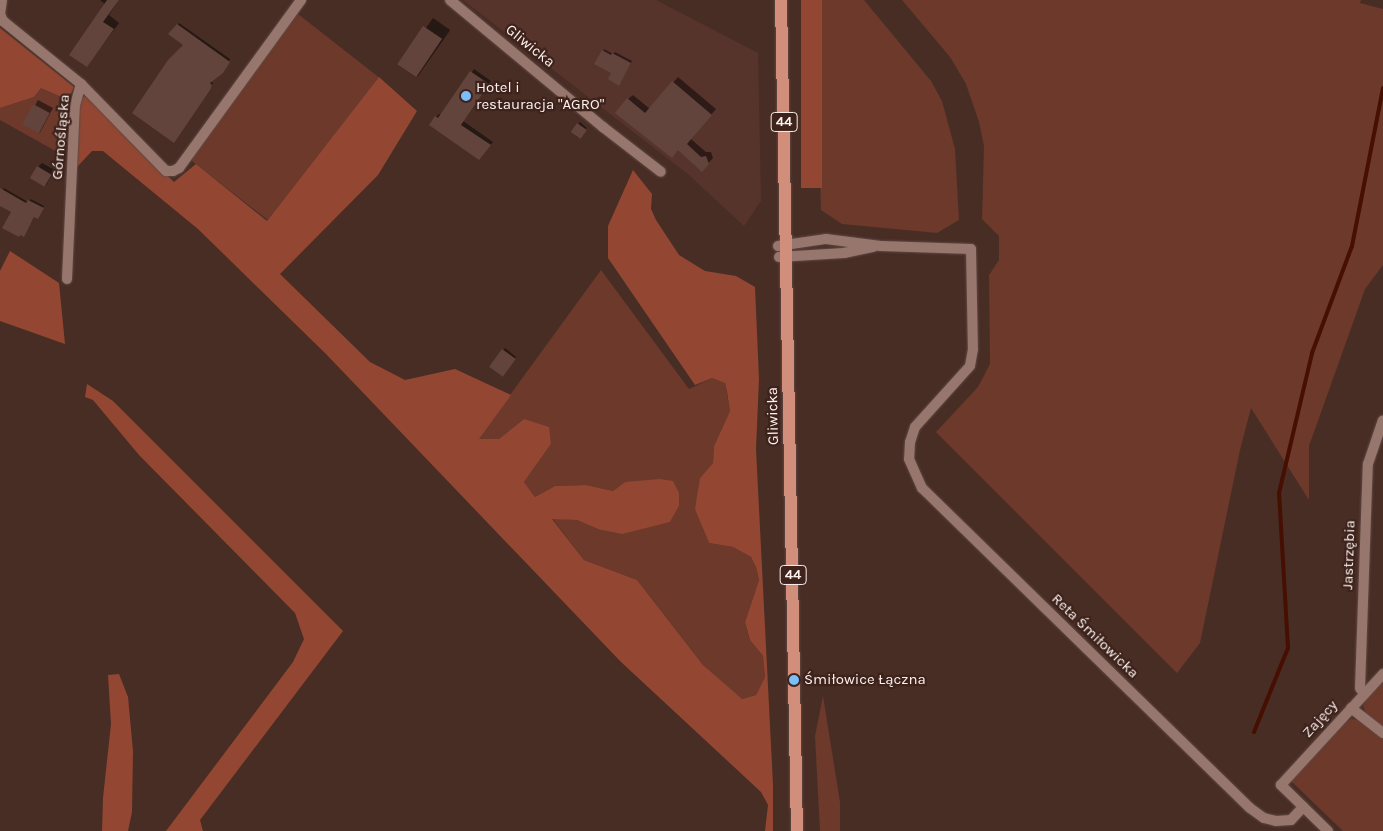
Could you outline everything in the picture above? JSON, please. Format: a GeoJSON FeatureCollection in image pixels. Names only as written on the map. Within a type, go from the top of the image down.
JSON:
{"type":"FeatureCollection","features":[{"type":"Feature","properties":{"kind":"main road","name":"Gliwicka"},"geometry":{"type":"LineString","coordinates":[[781,0],[782,251],[797,831]]}},
{"type":"Feature","properties":{"kind":"street","name":"Górnośląska"},"geometry":{"type":"LineString","coordinates":[[2,0],[0,14],[4,21],[81,84],[75,105],[67,279]]}},
{"type":"Feature","properties":{"kind":"street"},"geometry":{"type":"LineString","coordinates":[[81,84],[166,171],[173,171],[179,168],[301,0]]}},
{"type":"Feature","properties":{"kind":"street","name":"Gliwicka"},"geometry":{"type":"LineString","coordinates":[[450,0],[603,127],[661,172]]}},
{"type":"Feature","properties":{"kind":"street"},"geometry":{"type":"LineString","coordinates":[[782,251],[826,239],[881,246]]}},
{"type":"Feature","properties":{"kind":"street"},"geometry":{"type":"LineString","coordinates":[[782,251],[844,253],[881,246]]}},
{"type":"Feature","properties":{"kind":"street","name":"Reta Śmiłowicka"},"geometry":{"type":"LineString","coordinates":[[881,246],[971,248],[973,350],[970,366],[915,427],[910,442],[909,459],[922,488],[1250,808],[1264,818],[1276,821],[1290,820],[1303,807]]}},
{"type":"Feature","properties":{"kind":"street","name":"Jastrzębia"},"geometry":{"type":"LineString","coordinates":[[1364,693],[1360,688],[1368,464],[1383,420]]}},
{"type":"Feature","properties":{"kind":"street","name":"Zajęcy"},"geometry":{"type":"LineString","coordinates":[[1303,807],[1281,785],[1383,674]]}},
{"type":"Feature","properties":{"kind":"street"},"geometry":{"type":"LineString","coordinates":[[1351,708],[1383,733]]}},
{"type":"Feature","properties":{"kind":"street"},"geometry":{"type":"LineString","coordinates":[[1303,807],[1328,831]]}},
{"type":"Feature","properties":{"kind":"shaded area"},"geometry":{"type":"Polygon","coordinates":[[[463,0],[656,0],[758,53],[761,201],[744,226],[689,175],[463,0]]]}},
{"type":"Feature","properties":{"kind":"shaded area"},"geometry":{"type":"Polygon","coordinates":[[[801,0],[822,0],[822,188],[801,188],[801,0]]]}},
{"type":"Feature","properties":{"kind":"shaded area"},"geometry":{"type":"Polygon","coordinates":[[[815,0],[864,0],[931,81],[942,101],[955,149],[959,220],[937,233],[842,224],[821,210],[815,0]]]}},
{"type":"Feature","properties":{"kind":"shaded area"},"geometry":{"type":"Polygon","coordinates":[[[902,0],[1361,0],[1360,3],[1383,9],[1383,265],[1365,289],[1309,446],[1309,500],[1251,408],[1240,450],[1200,643],[1177,673],[936,432],[978,387],[990,364],[989,275],[999,260],[999,236],[982,219],[984,146],[979,122],[966,84],[950,57],[902,0]]]}},
{"type":"Feature","properties":{"kind":"shaded area"},"geometry":{"type":"Polygon","coordinates":[[[298,14],[379,77],[268,220],[187,157],[298,14]]]}},
{"type":"Feature","properties":{"kind":"shaded area"},"geometry":{"type":"Polygon","coordinates":[[[0,28],[74,87],[68,100],[41,88],[34,97],[0,108],[0,28]]]}},
{"type":"Feature","properties":{"kind":"shaded area"},"geometry":{"type":"Polygon","coordinates":[[[379,77],[417,111],[378,175],[280,274],[370,362],[405,380],[455,369],[511,395],[479,439],[499,439],[524,419],[549,427],[551,444],[524,482],[535,497],[555,486],[586,485],[613,491],[625,482],[660,479],[673,481],[679,493],[679,506],[670,522],[622,534],[598,529],[577,520],[552,519],[584,560],[637,580],[703,665],[742,699],[756,695],[765,677],[763,656],[750,640],[745,622],[759,580],[756,567],[751,557],[733,547],[709,543],[695,509],[700,478],[713,463],[714,446],[730,411],[727,392],[725,383],[712,378],[695,385],[608,258],[608,226],[633,170],[652,194],[651,209],[679,255],[705,271],[736,276],[755,287],[759,379],[756,449],[773,785],[773,831],[765,831],[768,805],[761,792],[620,661],[326,354],[198,229],[103,151],[92,151],[77,167],[79,100],[85,96],[174,182],[196,164],[267,221],[379,77]]]}},
{"type":"Feature","properties":{"kind":"shaded area"},"geometry":{"type":"Polygon","coordinates":[[[41,88],[68,100],[66,157],[0,120],[0,108],[34,97],[41,88]]]}},
{"type":"Feature","properties":{"kind":"shaded area"},"geometry":{"type":"Polygon","coordinates":[[[10,251],[59,283],[65,344],[0,321],[0,271],[10,251]]]}},
{"type":"Feature","properties":{"kind":"shaded area"},"geometry":{"type":"Polygon","coordinates":[[[601,270],[689,389],[712,378],[725,383],[730,411],[714,446],[713,463],[700,478],[703,528],[709,543],[733,547],[751,557],[756,567],[759,580],[745,622],[750,640],[763,656],[765,677],[756,695],[742,699],[727,688],[703,665],[637,580],[584,560],[552,518],[577,520],[598,529],[646,527],[670,522],[679,506],[679,493],[625,482],[613,491],[586,485],[555,486],[535,497],[524,482],[551,444],[524,419],[499,439],[478,439],[601,270]]]}},
{"type":"Feature","properties":{"kind":"shaded area"},"geometry":{"type":"Polygon","coordinates":[[[87,384],[113,401],[343,631],[200,820],[203,831],[166,831],[293,662],[304,639],[295,613],[139,455],[93,400],[85,397],[87,384]]]}},
{"type":"Feature","properties":{"kind":"shaded area"},"geometry":{"type":"Polygon","coordinates":[[[119,674],[128,697],[133,751],[132,812],[128,831],[102,831],[103,798],[111,724],[108,675],[119,674]]]}},
{"type":"Feature","properties":{"kind":"shaded area"},"geometry":{"type":"Polygon","coordinates":[[[1383,682],[1383,728],[1366,714],[1363,705],[1367,698],[1383,682]]]}},
{"type":"Feature","properties":{"kind":"shaded area"},"geometry":{"type":"Polygon","coordinates":[[[823,696],[840,802],[840,831],[820,831],[815,736],[823,696]]]}},
{"type":"Feature","properties":{"kind":"shaded area"},"geometry":{"type":"Polygon","coordinates":[[[1351,719],[1358,720],[1383,739],[1383,831],[1343,831],[1291,781],[1344,723],[1351,719]]]}},
{"type":"Feature","properties":{"kind":"building"},"geometry":{"type":"Polygon","coordinates":[[[107,0],[119,0],[103,22],[114,29],[87,67],[69,55],[107,0]]]}},
{"type":"Feature","properties":{"kind":"building"},"geometry":{"type":"Polygon","coordinates":[[[177,24],[230,62],[223,73],[210,83],[212,85],[210,90],[174,143],[132,113],[168,60],[183,45],[168,34],[177,24]]]}},
{"type":"Feature","properties":{"kind":"building"},"geometry":{"type":"Polygon","coordinates":[[[423,26],[442,39],[416,77],[397,64],[423,26]]]}},
{"type":"Feature","properties":{"kind":"building"},"geometry":{"type":"Polygon","coordinates":[[[602,50],[631,63],[619,86],[608,79],[611,73],[594,64],[602,50]]]}},
{"type":"Feature","properties":{"kind":"building"},"geometry":{"type":"Polygon","coordinates":[[[470,71],[489,84],[461,125],[491,145],[479,160],[429,125],[435,116],[438,118],[470,71]]]}},
{"type":"Feature","properties":{"kind":"building"},"geometry":{"type":"Polygon","coordinates":[[[672,81],[712,115],[687,144],[701,157],[706,156],[709,164],[702,172],[678,150],[672,158],[615,113],[627,98],[645,113],[672,81]]]}},
{"type":"Feature","properties":{"kind":"building"},"geometry":{"type":"Polygon","coordinates":[[[33,104],[50,113],[39,133],[22,124],[33,104]]]}},
{"type":"Feature","properties":{"kind":"building"},"geometry":{"type":"Polygon","coordinates":[[[577,123],[587,130],[581,139],[571,132],[577,123]]]}},
{"type":"Feature","properties":{"kind":"building"},"geometry":{"type":"Polygon","coordinates":[[[37,166],[52,175],[44,187],[30,178],[37,166]]]}},
{"type":"Feature","properties":{"kind":"building"},"geometry":{"type":"Polygon","coordinates":[[[0,188],[26,203],[28,200],[44,208],[38,219],[34,217],[24,237],[20,235],[19,237],[2,228],[11,212],[0,206],[0,188]]]}},
{"type":"Feature","properties":{"kind":"building"},"geometry":{"type":"Polygon","coordinates":[[[502,349],[516,359],[503,377],[489,367],[502,349]]]}},
{"type":"Feature","properties":{"kind":"waterway"},"geometry":{"type":"LineString","coordinates":[[1254,732],[1288,648],[1279,493],[1312,353],[1352,246],[1383,88]]}},
{"type":"Feature","properties":{"kind":"place","name":"Hotel i restauracja \"AGRO\""},"geometry":{"type":"Point","coordinates":[466,96]}},
{"type":"Feature","properties":{"kind":"place","name":"Śmiłowice Łączna"},"geometry":{"type":"Point","coordinates":[794,680]}}]}
